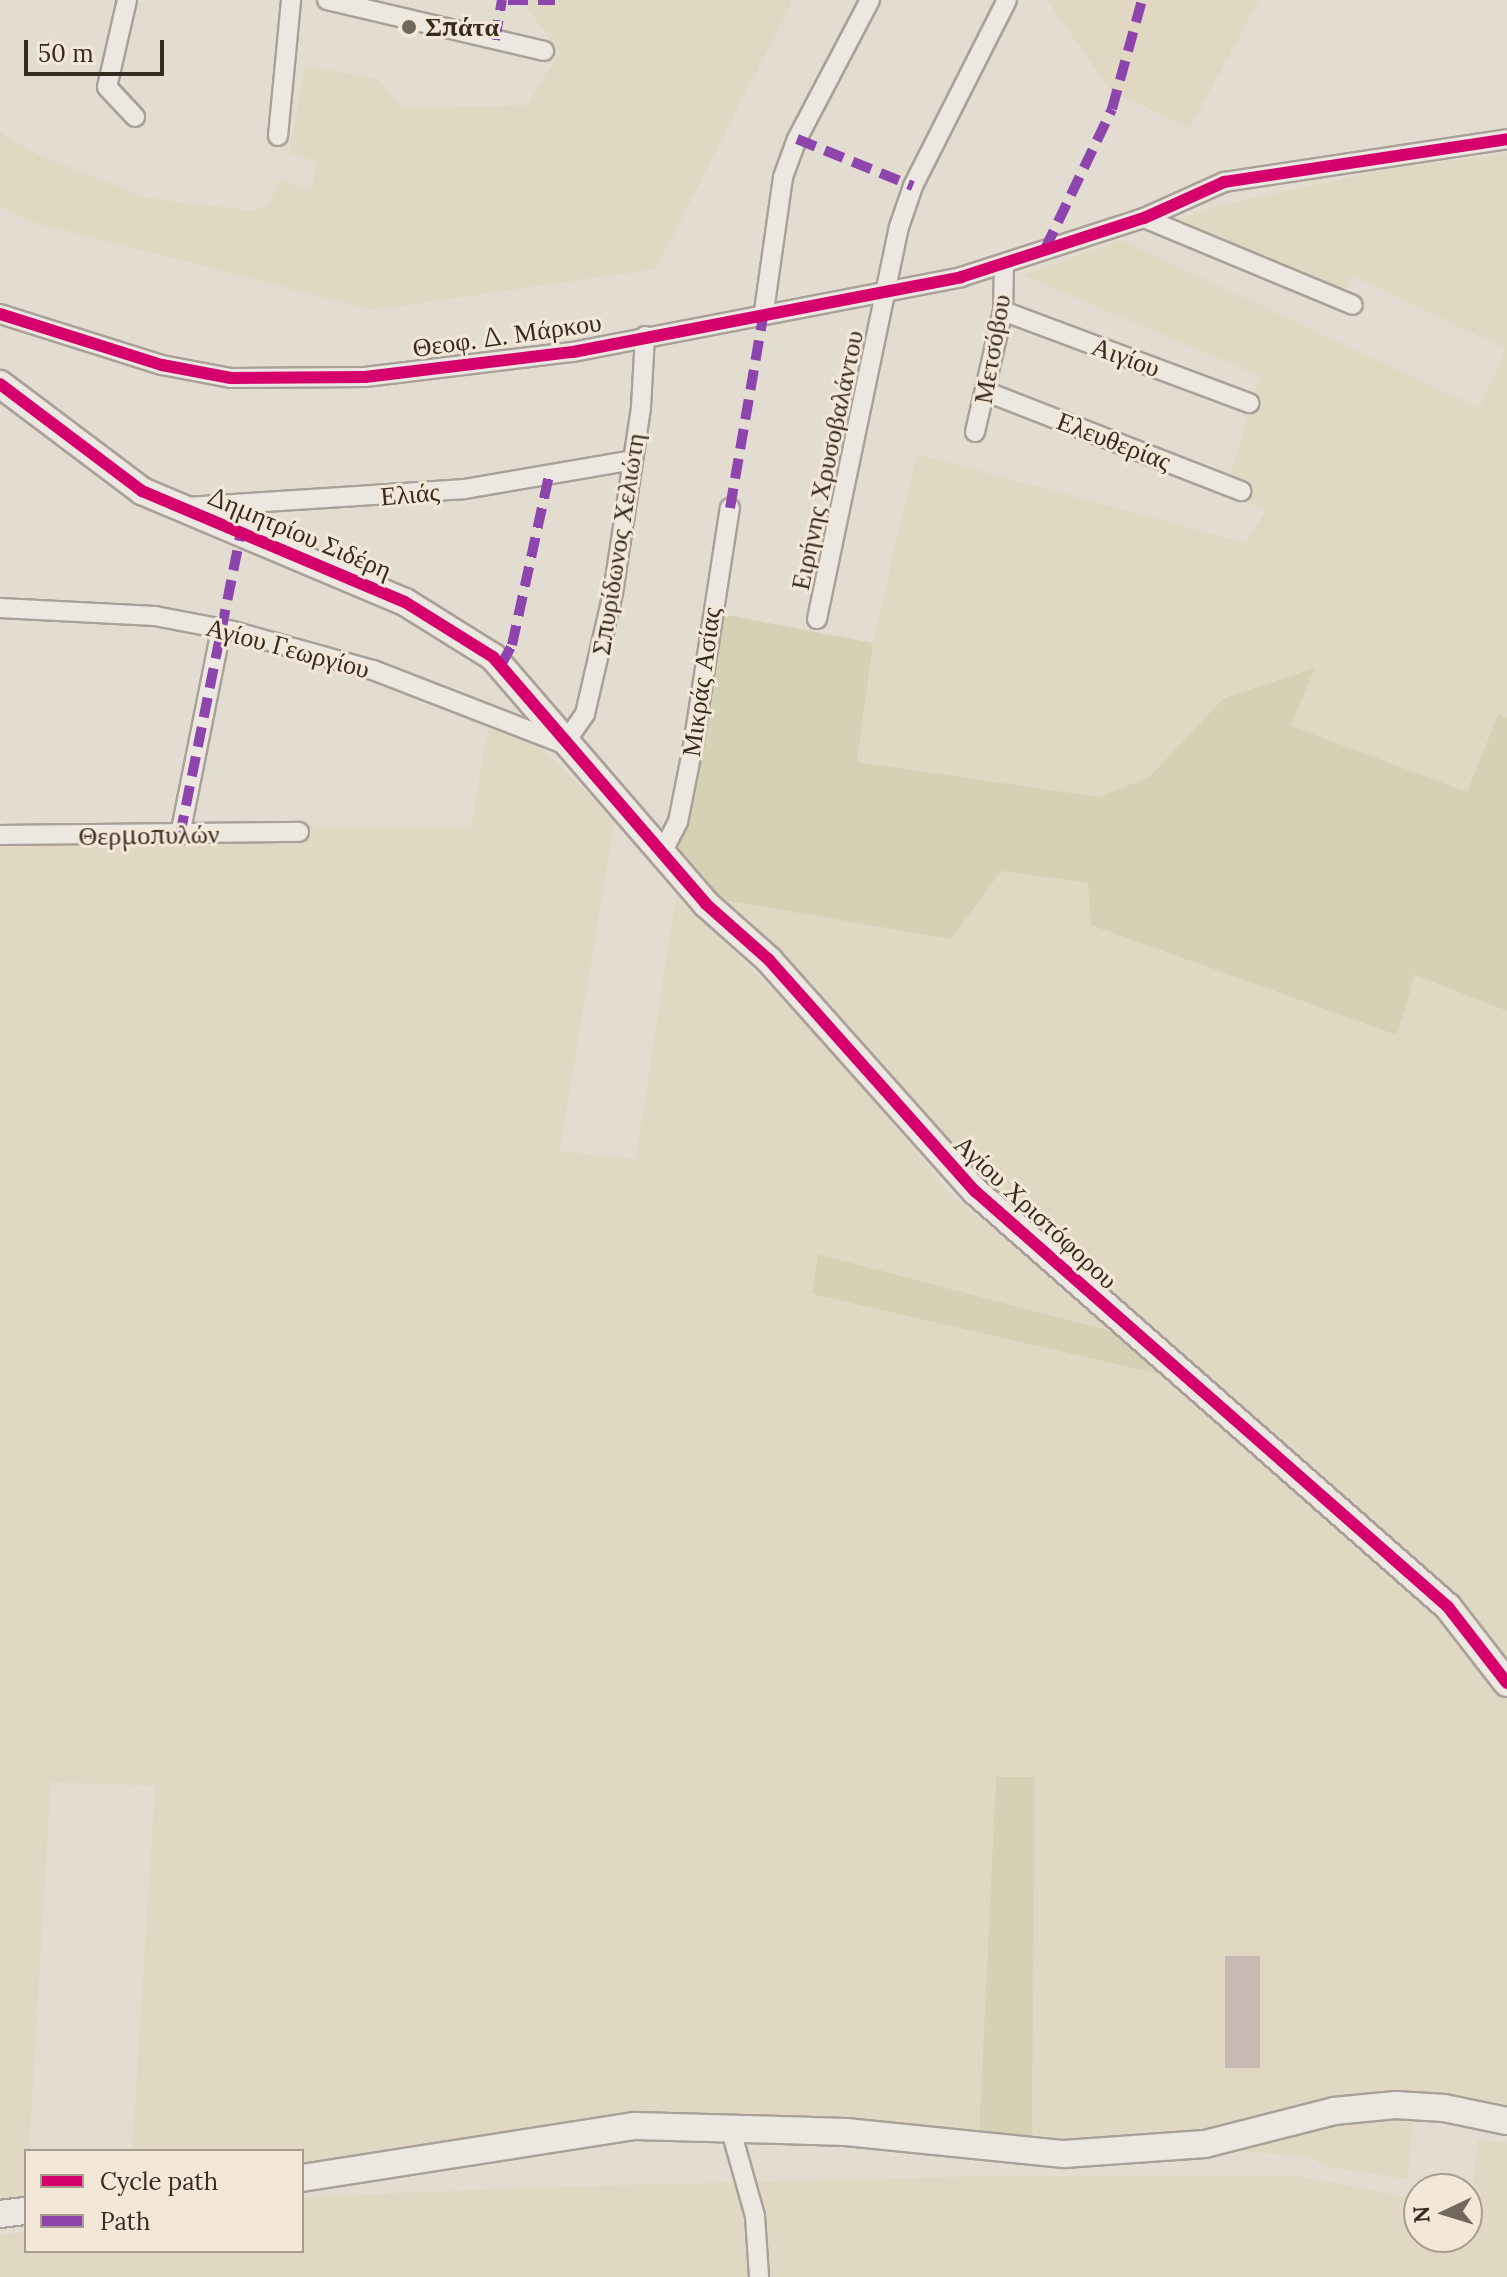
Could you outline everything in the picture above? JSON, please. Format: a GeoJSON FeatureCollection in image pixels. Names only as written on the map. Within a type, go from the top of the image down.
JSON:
{"type":"FeatureCollection","features":[{"type":"Feature","properties":{"kind":"street"},"geometry":{"type":"LineString","coordinates":[[127,0],[107,87],[135,117]]}},
{"type":"Feature","properties":{"kind":"street"},"geometry":{"type":"LineString","coordinates":[[278,136],[291,0]]}},
{"type":"Feature","properties":{"kind":"street"},"geometry":{"type":"LineString","coordinates":[[327,0],[544,51]]}},
{"type":"Feature","properties":{"kind":"street"},"geometry":{"type":"LineString","coordinates":[[764,311],[783,177],[797,139],[870,0]]}},
{"type":"Feature","properties":{"kind":"street","name":"Ειρήνης Χρυσοβαλάντου"},"geometry":{"type":"LineString","coordinates":[[817,619],[886,290],[913,186],[949,125],[1007,0]]}},
{"type":"Feature","properties":{"kind":"street","name":"Θεοφ. Δ. Μάρκου"},"geometry":{"type":"LineString","coordinates":[[0,314],[162,365],[231,378],[290,381],[573,352],[1012,262],[1144,218],[1224,182],[1303,174],[1507,139]]}},
{"type":"Feature","properties":{"kind":"street"},"geometry":{"type":"LineString","coordinates":[[1144,218],[1353,305]]}},
{"type":"Feature","properties":{"kind":"street","name":"Μετσόβου"},"geometry":{"type":"LineString","coordinates":[[975,432],[987,392],[1012,262]]}},
{"type":"Feature","properties":{"kind":"street","name":"Αιγίου"},"geometry":{"type":"LineString","coordinates":[[1003,311],[1249,403]]}},
{"type":"Feature","properties":{"kind":"street","name":"Σπυρίδωνος Χελιώτη"},"geometry":{"type":"LineString","coordinates":[[564,744],[585,714],[596,675],[633,460],[645,336]]}},
{"type":"Feature","properties":{"kind":"street","name":"Δημητρίου Σιδέρη"},"geometry":{"type":"LineString","coordinates":[[0,384],[106,468],[184,508],[405,602],[462,634],[501,665],[564,744]]}},
{"type":"Feature","properties":{"kind":"street","name":"Ελευθερίας"},"geometry":{"type":"LineString","coordinates":[[987,392],[1241,491]]}},
{"type":"Feature","properties":{"kind":"street","name":"Ελιάς"},"geometry":{"type":"LineString","coordinates":[[184,508],[464,489],[633,460]]}},
{"type":"Feature","properties":{"kind":"street","name":"Μικράς Ασίας"},"geometry":{"type":"LineString","coordinates":[[662,853],[678,822],[684,792],[730,508]]}},
{"type":"Feature","properties":{"kind":"street","name":"Αγίου Γεωργίου"},"geometry":{"type":"LineString","coordinates":[[0,608],[155,616],[221,629],[373,670],[564,744]]}},
{"type":"Feature","properties":{"kind":"street"},"geometry":{"type":"LineString","coordinates":[[180,835],[221,629]]}},
{"type":"Feature","properties":{"kind":"street","name":"Αγίου Χριστόφορου"},"geometry":{"type":"LineString","coordinates":[[564,744],[706,904],[769,960],[975,1191],[1448,1607],[1507,1683]]}},
{"type":"Feature","properties":{"kind":"street","name":"Θερμοπυλών"},"geometry":{"type":"LineString","coordinates":[[0,835],[299,832]]}},
{"type":"Feature","properties":{"kind":"street"},"geometry":{"type":"LineString","coordinates":[[304,2178],[635,2126],[846,2132],[1064,2154],[1140,2152],[1205,2144],[1334,2111],[1396,2105],[1444,2108],[1507,2121]]}},
{"type":"Feature","properties":{"kind":"street"},"geometry":{"type":"LineString","coordinates":[[730,2127],[755,2216],[759,2277]]}},
{"type":"Feature","properties":{"kind":"street"},"geometry":{"type":"LineString","coordinates":[[0,2214],[24,2211]]}},
{"type":"Feature","properties":{"kind":"shaded area"},"geometry":{"type":"Polygon","coordinates":[[[521,0],[793,0],[656,269],[373,310],[29,221],[0,206],[0,132],[36,154],[147,198],[254,211],[270,205],[279,180],[311,190],[317,162],[289,152],[305,66],[378,79],[402,108],[527,105],[560,52],[521,0]]]}},
{"type":"Feature","properties":{"kind":"shaded area"},"geometry":{"type":"Polygon","coordinates":[[[1047,0],[1259,0],[1190,128],[1111,91],[1047,0]]]}},
{"type":"Feature","properties":{"kind":"shaded area"},"geometry":{"type":"Polygon","coordinates":[[[1507,153],[1507,717],[1497,714],[1467,792],[1291,726],[1315,669],[1224,698],[1149,777],[1100,797],[857,762],[873,642],[917,454],[1246,543],[1266,510],[1225,492],[1260,376],[1023,275],[1121,240],[1479,408],[1506,349],[1352,275],[1342,296],[1160,225],[1221,205],[1393,168],[1507,153]]]}},
{"type":"Feature","properties":{"kind":"shaded area"},"geometry":{"type":"Polygon","coordinates":[[[717,613],[873,643],[857,762],[1100,797],[1149,777],[1224,698],[1315,668],[1291,726],[1467,792],[1498,714],[1507,717],[1507,1011],[1415,975],[1397,1035],[1091,925],[1088,883],[1001,871],[951,939],[711,898],[677,853],[694,801],[717,613]]]}},
{"type":"Feature","properties":{"kind":"shaded area"},"geometry":{"type":"Polygon","coordinates":[[[488,728],[532,739],[615,820],[560,1151],[636,1159],[676,895],[820,1037],[952,1196],[1118,1333],[819,1254],[812,1294],[1172,1377],[1205,1411],[1257,1420],[993,1197],[711,898],[951,939],[1001,871],[1088,883],[1396,1035],[1415,975],[1507,1011],[1507,2106],[1415,2092],[1408,2173],[1403,2173],[1403,2178],[1323,2166],[1312,2157],[1032,2135],[1035,1777],[996,1778],[979,2136],[632,2115],[304,2169],[304,2149],[132,2149],[155,1786],[51,1782],[29,2149],[24,2149],[24,2202],[0,2205],[0,824],[471,828],[488,728]]]}},
{"type":"Feature","properties":{"kind":"shaded area"},"geometry":{"type":"Polygon","coordinates":[[[818,1254],[1118,1333],[1172,1377],[812,1294],[818,1254]]]}},
{"type":"Feature","properties":{"kind":"shaded area"},"geometry":{"type":"Polygon","coordinates":[[[996,1777],[1035,1777],[1032,2135],[979,2136],[996,1777]]]}},
{"type":"Feature","properties":{"kind":"shaded area"},"geometry":{"type":"Polygon","coordinates":[[[1478,2140],[1507,2143],[1507,2277],[0,2277],[0,2235],[24,2232],[24,2253],[304,2253],[304,2197],[546,2187],[993,2176],[1297,2176],[1403,2196],[1403,2253],[1483,2253],[1483,2173],[1474,2173],[1478,2140]]]}},
{"type":"Feature","properties":{"kind":"building"},"geometry":{"type":"Polygon","coordinates":[[[1225,1956],[1260,1956],[1260,2068],[1225,2068],[1225,1956]]]}},
{"type":"Feature","properties":{"kind":"marked path"},"geometry":{"type":"LineString","coordinates":[[495,40],[502,0]]}},
{"type":"Feature","properties":{"kind":"marked path"},"geometry":{"type":"LineString","coordinates":[[508,0],[555,0]]}},
{"type":"Feature","properties":{"kind":"marked path"},"geometry":{"type":"LineString","coordinates":[[1045,249],[1112,109],[1142,0]]}},
{"type":"Feature","properties":{"kind":"marked path"},"geometry":{"type":"LineString","coordinates":[[797,139],[913,186]]}},
{"type":"Feature","properties":{"kind":"marked path"},"geometry":{"type":"LineString","coordinates":[[730,508],[764,311]]}},
{"type":"Feature","properties":{"kind":"marked path"},"geometry":{"type":"LineString","coordinates":[[501,665],[512,645],[549,476]]}},
{"type":"Feature","properties":{"kind":"marked path"},"geometry":{"type":"LineString","coordinates":[[180,835],[241,532]]}},
{"type":"Feature","properties":{"kind":"cycle path"},"geometry":{"type":"LineString","coordinates":[[0,314],[162,365],[231,378],[365,377],[573,352],[961,277],[1144,218],[1224,182],[1507,139]]}},
{"type":"Feature","properties":{"kind":"cycle path"},"geometry":{"type":"LineString","coordinates":[[0,384],[142,491],[405,602],[493,657],[706,904],[769,960],[975,1191],[1448,1607],[1507,1683]]}},
{"type":"Feature","properties":{"kind":"place","name":"Σπάτα"},"geometry":{"type":"Point","coordinates":[409,27]}}]}
